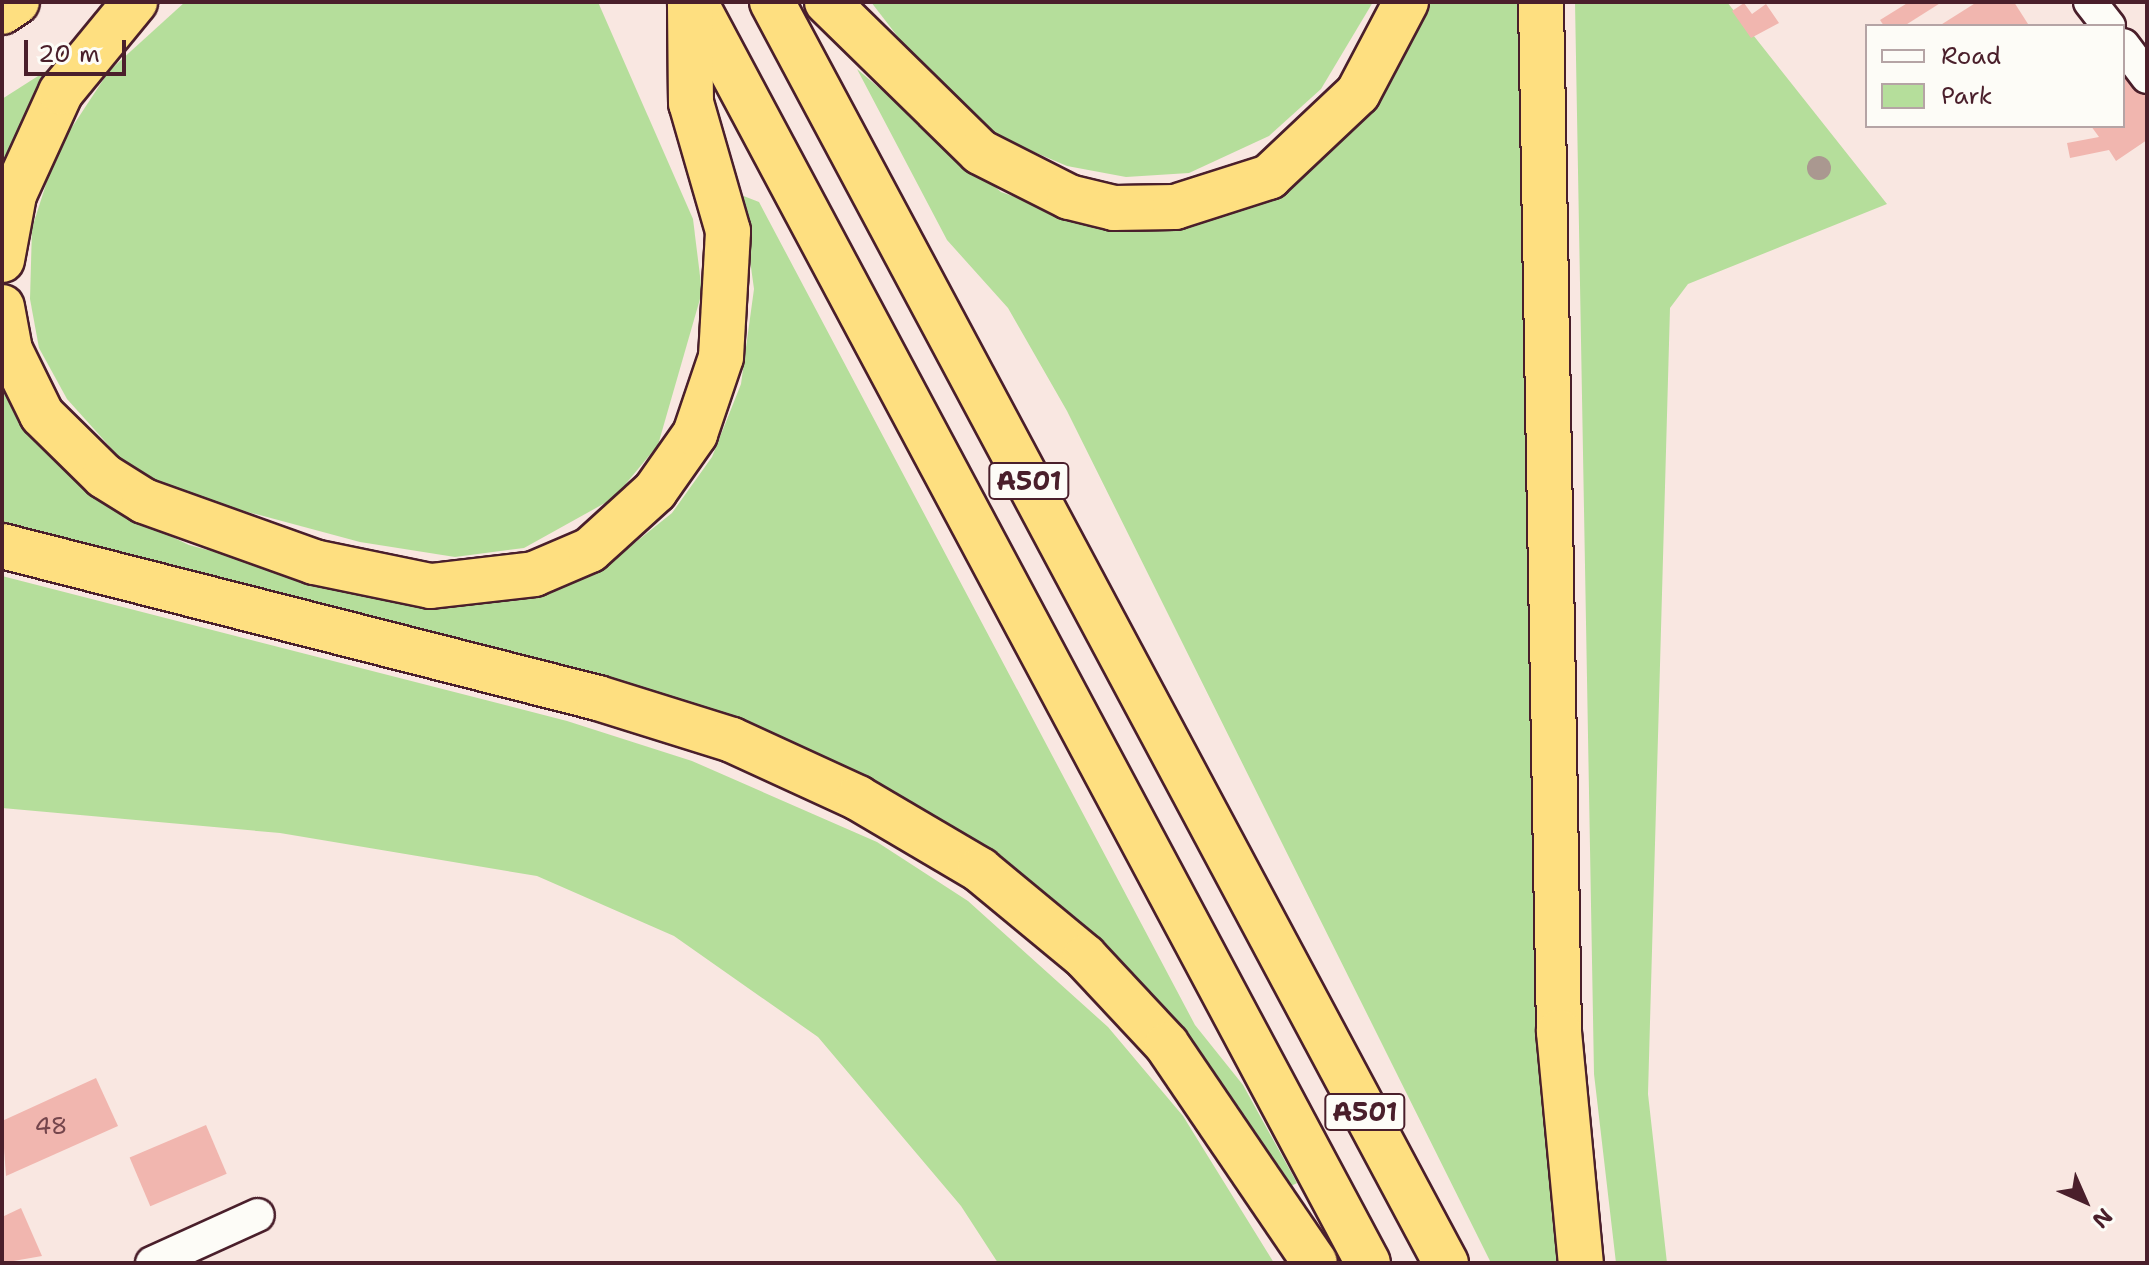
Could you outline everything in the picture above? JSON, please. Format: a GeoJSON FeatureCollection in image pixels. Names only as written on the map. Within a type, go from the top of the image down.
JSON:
{"type":"FeatureCollection","features":[{"type":"Feature","properties":{"kind":"highway"},"geometry":{"type":"LineString","coordinates":[[2,12],[17,2]]}},
{"type":"Feature","properties":{"kind":"highway"},"geometry":{"type":"LineString","coordinates":[[2,260],[14,195],[54,105],[135,2]]}},
{"type":"Feature","properties":{"kind":"highway"},"geometry":{"type":"LineString","coordinates":[[2,307],[10,350],[42,415],[104,476],[144,501],[314,562],[431,586],[534,574],[590,550],[655,491],[695,434],[721,357],[728,231],[691,103],[692,2]]}},
{"type":"Feature","properties":{"kind":"highway","name":"A501"},"geometry":{"type":"LineString","coordinates":[[692,2],[1368,1263]]}},
{"type":"Feature","properties":{"kind":"highway","name":"A501"},"geometry":{"type":"LineString","coordinates":[[772,2],[1446,1263]]}},
{"type":"Feature","properties":{"kind":"highway"},"geometry":{"type":"LineString","coordinates":[[827,2],[980,152],[1069,197],[1114,208],[1175,207],[1269,177],[1358,93],[1406,2]]}},
{"type":"Feature","properties":{"kind":"highway"},"geometry":{"type":"LineString","coordinates":[[1541,2],[1559,1032],[1581,1263]]}},
{"type":"Feature","properties":{"kind":"highway"},"geometry":{"type":"LineString","coordinates":[[2,546],[598,698],[732,740],[858,798],[980,870],[1085,957],[1167,1045],[1315,1263]]}},
{"type":"Feature","properties":{"kind":"street"},"geometry":{"type":"LineString","coordinates":[[2090,2],[2107,24]]}},
{"type":"Feature","properties":{"kind":"street"},"geometry":{"type":"LineString","coordinates":[[2125,48],[2147,77]]}},
{"type":"Feature","properties":{"kind":"street"},"geometry":{"type":"LineString","coordinates":[[152,1263],[181,1255],[258,1215]]}},
{"type":"Feature","properties":{"kind":"green space"},"geometry":{"type":"Polygon","coordinates":[[[185,2],[598,2],[693,219],[702,292],[658,445],[614,498],[524,548],[455,557],[360,542],[177,493],[120,458],[67,399],[39,348],[30,299],[32,228],[57,150],[109,71],[185,2]]]}},
{"type":"Feature","properties":{"kind":"green space"},"geometry":{"type":"Polygon","coordinates":[[[871,2],[1373,2],[1321,89],[1269,136],[1189,173],[1126,177],[1067,166],[1004,139],[942,94],[871,2]]]}},
{"type":"Feature","properties":{"kind":"green space"},"geometry":{"type":"Polygon","coordinates":[[[1425,2],[1525,2],[1566,1263],[1491,1263],[1067,411],[1008,308],[947,240],[857,69],[1001,192],[1049,209],[1293,180],[1362,121],[1425,2]]]}},
{"type":"Feature","properties":{"kind":"green space"},"geometry":{"type":"Polygon","coordinates":[[[1575,2],[1727,2],[1887,204],[1688,284],[1670,308],[1648,1094],[1667,1263],[1616,1263],[1594,1074],[1575,2]]]}},
{"type":"Feature","properties":{"kind":"green space"},"geometry":{"type":"Polygon","coordinates":[[[60,62],[31,105],[2,174],[2,99],[60,62]]]}},
{"type":"Feature","properties":{"kind":"green space"},"geometry":{"type":"Polygon","coordinates":[[[741,195],[759,202],[1195,1025],[1243,1085],[1297,1183],[1287,1188],[1103,949],[651,693],[2,523],[2,372],[43,448],[102,503],[189,545],[405,603],[516,601],[601,570],[672,513],[712,457],[741,384],[754,289],[741,195]]]}},
{"type":"Feature","properties":{"kind":"green space"},"geometry":{"type":"Polygon","coordinates":[[[2,576],[567,721],[692,761],[877,842],[968,901],[1108,1027],[1183,1116],[1274,1263],[998,1263],[961,1206],[818,1037],[674,936],[537,876],[280,833],[2,808],[2,576]]]}},
{"type":"Feature","properties":{"kind":"building"},"geometry":{"type":"Polygon","coordinates":[[[1909,2],[1942,2],[1907,24],[1883,24],[1880,20],[1909,2]]]}},
{"type":"Feature","properties":{"kind":"building"},"geometry":{"type":"Polygon","coordinates":[[[1977,2],[2014,2],[2028,24],[1942,24],[1977,2]]]}},
{"type":"Feature","properties":{"kind":"building"},"geometry":{"type":"Polygon","coordinates":[[[1744,3],[1752,14],[1766,4],[1779,23],[1751,38],[1732,11],[1744,3]]]}},
{"type":"Feature","properties":{"kind":"building"},"geometry":{"type":"Polygon","coordinates":[[[2125,76],[2147,97],[2147,140],[2116,161],[2109,150],[2070,158],[2067,143],[2099,137],[2092,128],[2125,128],[2125,76]]]}},
{"type":"Feature","properties":{"kind":"building"},"geometry":{"type":"Polygon","coordinates":[[[96,1078],[118,1126],[6,1176],[2,1121],[96,1078]]]}},
{"type":"Feature","properties":{"kind":"building"},"geometry":{"type":"Polygon","coordinates":[[[206,1125],[227,1174],[150,1206],[130,1157],[206,1125]]]}},
{"type":"Feature","properties":{"kind":"building"},"geometry":{"type":"Polygon","coordinates":[[[21,1208],[42,1256],[2,1263],[2,1217],[21,1208]]]}}]}
